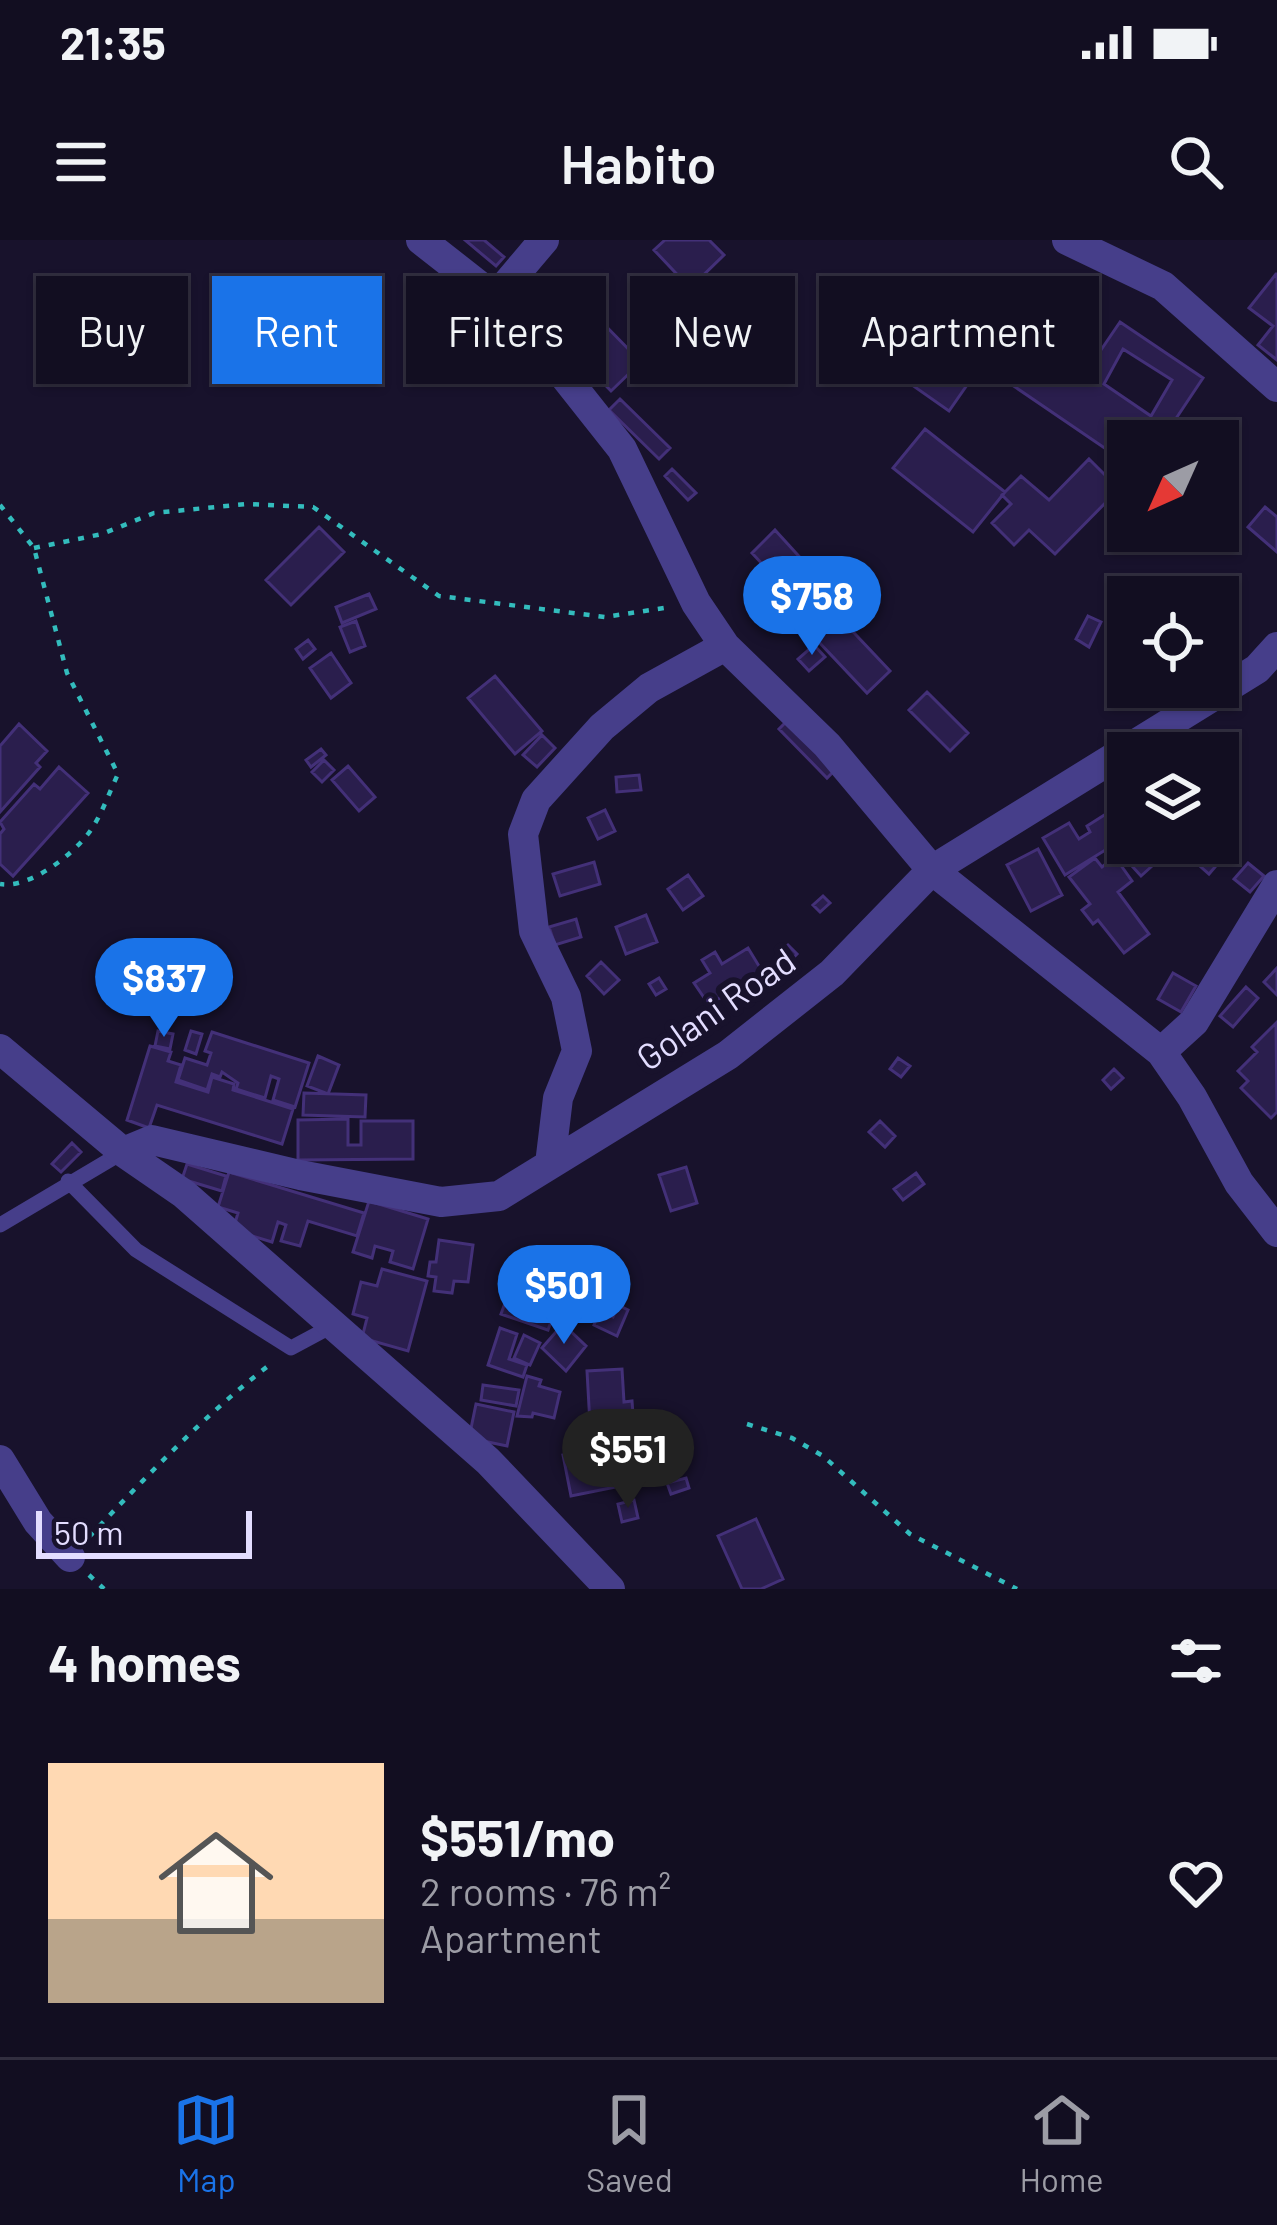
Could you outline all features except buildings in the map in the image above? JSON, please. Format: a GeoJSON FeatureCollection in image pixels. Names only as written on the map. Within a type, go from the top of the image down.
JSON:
{"type":"FeatureCollection","features":[{"type":"Feature","properties":{"kind":"street"},"geometry":{"type":"LineString","coordinates":[[421,240],[467,276]]}},
{"type":"Feature","properties":{"kind":"street"},"geometry":{"type":"LineString","coordinates":[[514,276],[544,240]]}},
{"type":"Feature","properties":{"kind":"street"},"geometry":{"type":"LineString","coordinates":[[1067,240],[1163,286],[1277,387]]}},
{"type":"Feature","properties":{"kind":"street"},"geometry":{"type":"LineString","coordinates":[[571,384],[622,449],[696,603],[725,646],[827,745],[932,870],[1161,1052],[1192,1097],[1239,1184],[1277,1232]]}},
{"type":"Feature","properties":{"kind":"street"},"geometry":{"type":"LineString","coordinates":[[550,1164],[558,1098],[577,1051],[566,998],[534,931],[524,835],[536,800],[602,727],[649,688],[725,646]]}},
{"type":"Feature","properties":{"kind":"street","name":"Golani Road"},"geometry":{"type":"LineString","coordinates":[[123,1152],[152,1140],[441,1202],[499,1196],[728,1055],[832,973],[932,870],[1270,666]]}},
{"type":"Feature","properties":{"kind":"street"},"geometry":{"type":"LineString","coordinates":[[1161,1052],[1194,1022],[1277,885]]}},
{"type":"Feature","properties":{"kind":"street"},"geometry":{"type":"LineString","coordinates":[[0,1049],[123,1152],[184,1194],[488,1462],[610,1589]]}},
{"type":"Feature","properties":{"kind":"street"},"geometry":{"type":"LineString","coordinates":[[0,1460],[38,1522],[70,1557]]}},
{"type":"Feature","properties":{"kind":"lane"},"geometry":{"type":"LineString","coordinates":[[0,1225],[123,1152]]}},
{"type":"Feature","properties":{"kind":"lane"},"geometry":{"type":"LineString","coordinates":[[68,1181],[136,1250],[290,1348],[332,1326]]}},
{"type":"Feature","properties":{"kind":"path"},"geometry":{"type":"LineString","coordinates":[[34,548],[101,534],[154,513],[247,504],[313,507],[439,596],[605,617],[696,603]]}},
{"type":"Feature","properties":{"kind":"path"},"geometry":{"type":"LineString","coordinates":[[0,505],[34,548],[67,673],[118,774],[88,834],[52,866],[11,886],[0,884]]}},
{"type":"Feature","properties":{"kind":"path"},"geometry":{"type":"LineString","coordinates":[[70,1557],[159,1463],[235,1391],[290,1348]]}},
{"type":"Feature","properties":{"kind":"path"},"geometry":{"type":"LineString","coordinates":[[747,1424],[807,1447],[910,1534],[1017,1589]]}}]}
